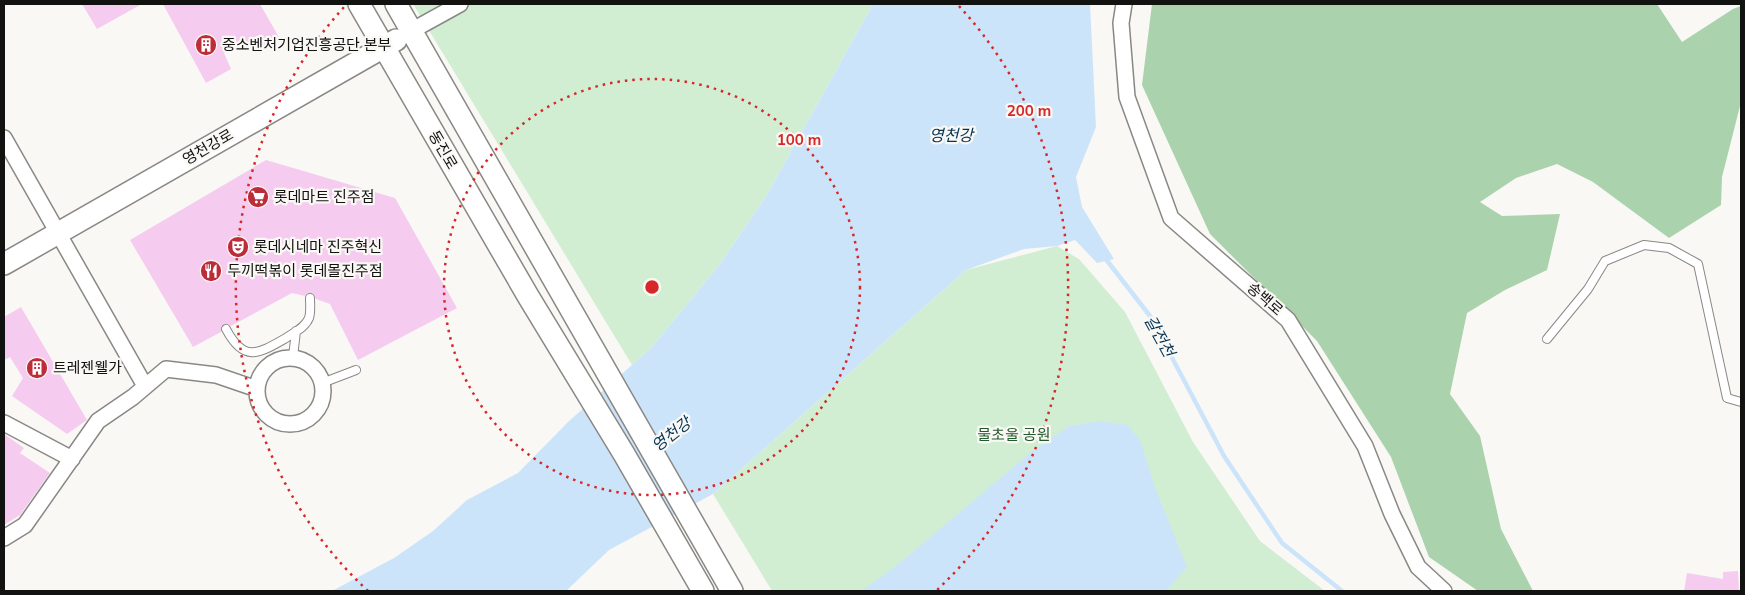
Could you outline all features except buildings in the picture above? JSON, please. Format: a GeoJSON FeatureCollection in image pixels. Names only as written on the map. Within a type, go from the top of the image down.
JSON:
{"type":"FeatureCollection","features":[{"type":"Feature","properties":{"kind":"street","name":"동진로"},"geometry":{"type":"LineString","coordinates":[[359,4],[528,296],[624,454],[703,591]]}},
{"type":"Feature","properties":{"kind":"street","name":"동진로"},"geometry":{"type":"LineString","coordinates":[[396,4],[548,273],[732,591]]}},
{"type":"Feature","properties":{"kind":"street"},"geometry":{"type":"LineString","coordinates":[[411,31],[460,4]]}},
{"type":"Feature","properties":{"kind":"street","name":"송백로"},"geometry":{"type":"LineString","coordinates":[[1124,4],[1121,23],[1127,97],[1171,218],[1288,320],[1365,446],[1392,514],[1418,567],[1444,591]]}},
{"type":"Feature","properties":{"kind":"street","name":"영천강로"},"geometry":{"type":"LineString","coordinates":[[4,264],[411,31]]}},
{"type":"Feature","properties":{"kind":"street"},"geometry":{"type":"LineString","coordinates":[[4,138],[145,386]]}},
{"type":"Feature","properties":{"kind":"street"},"geometry":{"type":"LineString","coordinates":[[293,357],[312,366],[319,374],[322,383],[323,394],[320,405],[314,414],[304,421],[293,424],[282,423],[271,418],[263,410],[258,400],[257,388],[262,374],[272,362],[293,357]]}},
{"type":"Feature","properties":{"kind":"street"},"geometry":{"type":"LineString","coordinates":[[4,538],[25,525],[98,421],[166,369],[216,375],[257,388]]}},
{"type":"Feature","properties":{"kind":"street"},"geometry":{"type":"LineString","coordinates":[[4,424],[72,459]]}},
{"type":"Feature","properties":{"kind":"lane"},"geometry":{"type":"LineString","coordinates":[[1547,339],[1588,289],[1605,261],[1644,245],[1669,248],[1698,264],[1727,398],[1741,402]]}},
{"type":"Feature","properties":{"kind":"lane"},"geometry":{"type":"LineString","coordinates":[[226,329],[234,345],[253,353],[261,352],[303,328],[309,318],[310,298]]}},
{"type":"Feature","properties":{"kind":"lane"},"geometry":{"type":"LineString","coordinates":[[293,357],[296,331]]}},
{"type":"Feature","properties":{"kind":"lane"},"geometry":{"type":"LineString","coordinates":[[322,383],[356,370]]}},
{"type":"Feature","properties":{"kind":"green space"},"geometry":{"type":"Polygon","coordinates":[[[413,4],[873,4],[765,198],[719,265],[651,348],[632,365],[413,4]]]}},
{"type":"Feature","properties":{"kind":"green space"},"geometry":{"type":"Polygon","coordinates":[[[1152,4],[1657,4],[1682,42],[1733,9],[1741,6],[1741,102],[1722,177],[1721,205],[1669,238],[1593,182],[1557,164],[1516,178],[1480,202],[1502,216],[1560,214],[1547,270],[1505,290],[1467,313],[1450,394],[1480,436],[1501,529],[1533,591],[1478,591],[1429,557],[1391,457],[1317,341],[1210,234],[1142,85],[1152,4]]]}},
{"type":"Feature","properties":{"kind":"green space","name":"물초울 공원"},"geometry":{"type":"Polygon","coordinates":[[[1057,246],[1079,259],[1125,312],[1193,442],[1260,541],[1325,591],[772,591],[713,494],[966,270],[1057,246]]]}},
{"type":"Feature","properties":{"kind":"water","name":"영천강"},"geometry":{"type":"Polygon","coordinates":[[[873,4],[1090,4],[1096,127],[1076,177],[1082,207],[1114,259],[1097,263],[1075,240],[1057,246],[1024,249],[966,270],[713,494],[609,550],[566,591],[332,591],[394,558],[433,531],[467,500],[518,473],[568,422],[651,348],[719,265],[765,198],[873,4]]]}},
{"type":"Feature","properties":{"kind":"water"},"geometry":{"type":"Polygon","coordinates":[[[1099,421],[1128,425],[1141,442],[1154,485],[1187,567],[1166,591],[861,591],[896,566],[1031,452],[1069,426],[1099,421]]]}},
{"type":"Feature","properties":{"kind":"waterway","name":"갈전천"},"geometry":{"type":"LineString","coordinates":[[1105,258],[1150,316],[1224,456],[1282,543],[1342,591]]}},
{"type":"Feature","properties":{"kind":"place","name":"중소벤처기업진흥공단 본부"},"geometry":{"type":"Point","coordinates":[206,45]}},
{"type":"Feature","properties":{"kind":"place","name":"롯데마트 진주점"},"geometry":{"type":"Point","coordinates":[258,197]}},
{"type":"Feature","properties":{"kind":"place","name":"롯데시네마 진주혁신"},"geometry":{"type":"Point","coordinates":[238,247]}},
{"type":"Feature","properties":{"kind":"place","name":"두끼떡볶이 롯데몰진주점"},"geometry":{"type":"Point","coordinates":[211,271]}},
{"type":"Feature","properties":{"kind":"place","name":"트레젠웰가"},"geometry":{"type":"Point","coordinates":[37,368]}}]}
